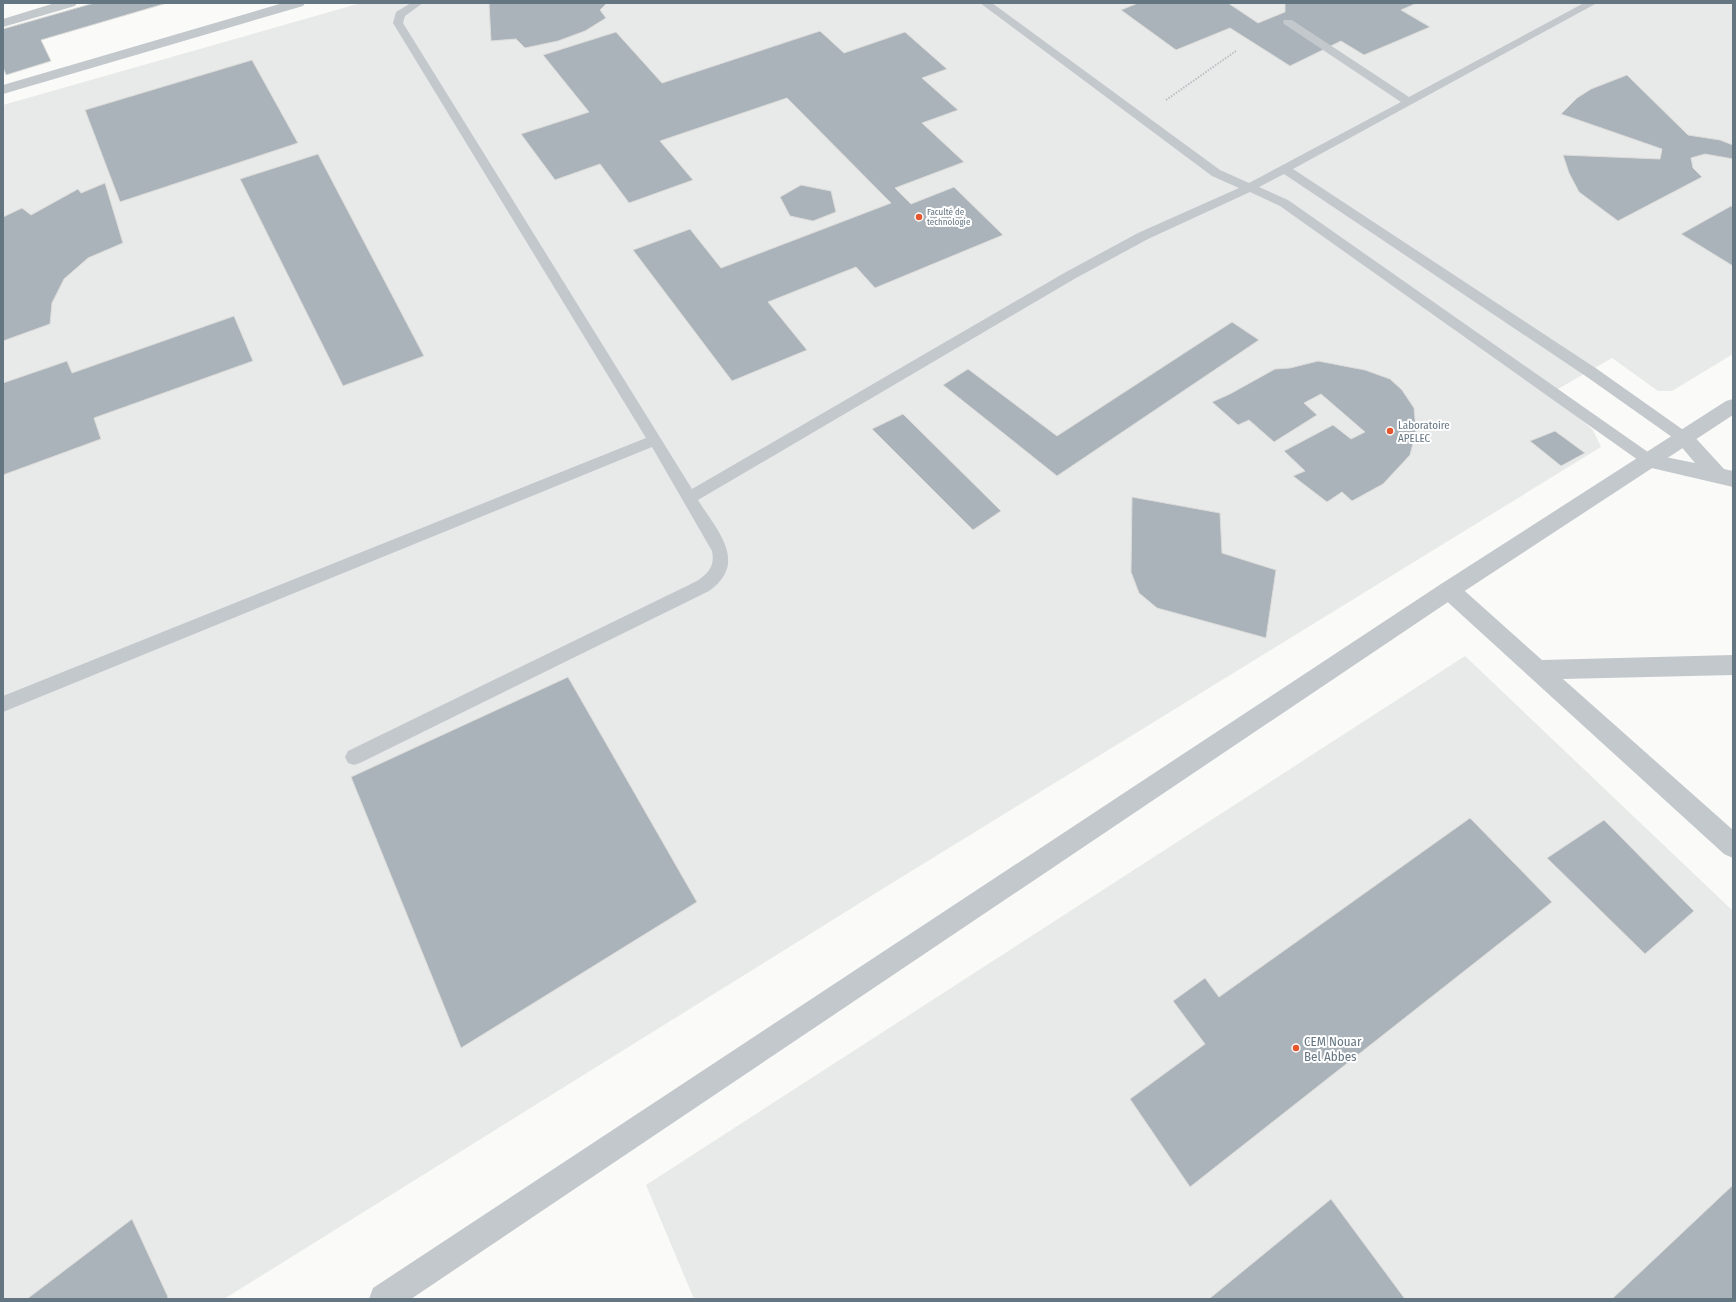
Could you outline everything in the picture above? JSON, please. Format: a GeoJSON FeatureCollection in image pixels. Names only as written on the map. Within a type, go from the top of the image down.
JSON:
{"type":"FeatureCollection","features":[{"type":"Feature","properties":{"kind":"street"},"geometry":{"type":"LineString","coordinates":[[3,23],[70,3]]}},
{"type":"Feature","properties":{"kind":"street"},"geometry":{"type":"LineString","coordinates":[[3,90],[298,3]]}},
{"type":"Feature","properties":{"kind":"street"},"geometry":{"type":"LineString","coordinates":[[388,1298],[1450,590],[1733,406]]}},
{"type":"Feature","properties":{"kind":"street"},"geometry":{"type":"LineString","coordinates":[[1684,438],[1725,477]]}},
{"type":"Feature","properties":{"kind":"street"},"geometry":{"type":"LineString","coordinates":[[1650,461],[1725,477]]}},
{"type":"Feature","properties":{"kind":"street"},"geometry":{"type":"LineString","coordinates":[[1450,590],[1733,846]]}},
{"type":"Feature","properties":{"kind":"street"},"geometry":{"type":"LineString","coordinates":[[1540,670],[1733,665]]}},
{"type":"Feature","properties":{"kind":"lane"},"geometry":{"type":"LineString","coordinates":[[354,757],[713,579],[720,570],[723,560],[720,550],[655,440],[398,23],[400,14],[418,3]]}},
{"type":"Feature","properties":{"kind":"lane"},"geometry":{"type":"LineString","coordinates":[[985,3],[1216,174],[1284,203],[1650,461]]}},
{"type":"Feature","properties":{"kind":"lane"},"geometry":{"type":"LineString","coordinates":[[689,498],[1084,268],[1143,236],[1249,188],[1592,3]]}},
{"type":"Feature","properties":{"kind":"lane"},"geometry":{"type":"LineString","coordinates":[[1288,22],[1409,102]]}},
{"type":"Feature","properties":{"kind":"lane"},"geometry":{"type":"LineString","coordinates":[[1285,169],[1592,372],[1684,438]]}},
{"type":"Feature","properties":{"kind":"lane"},"geometry":{"type":"LineString","coordinates":[[3,704],[655,440]]}},
{"type":"Feature","properties":{"kind":"path"},"geometry":{"type":"LineString","coordinates":[[1140,118],[1236,51]]}},
{"type":"Feature","properties":{"kind":"shaded area"},"geometry":{"type":"Polygon","coordinates":[[[361,3],[1733,3],[1733,354],[1672,391],[1658,391],[1612,358],[1551,393],[1593,430],[1601,447],[871,896],[224,1299],[3,1299],[3,105],[361,3]]]}},
{"type":"Feature","properties":{"kind":"shaded area","name":"CEM Nouar Bel Abbes"},"geometry":{"type":"Polygon","coordinates":[[[1465,656],[1733,911],[1733,1299],[694,1299],[646,1185],[1465,656]]]}},
{"type":"Feature","properties":{"kind":"building"},"geometry":{"type":"Polygon","coordinates":[[[94,3],[167,3],[41,40],[51,61],[6,75],[3,67],[3,29],[94,3]]]}},
{"type":"Feature","properties":{"kind":"building"},"geometry":{"type":"Polygon","coordinates":[[[489,3],[607,3],[600,10],[606,18],[585,31],[558,41],[525,48],[516,39],[491,41],[489,3]]]}},
{"type":"Feature","properties":{"kind":"building"},"geometry":{"type":"Polygon","coordinates":[[[1138,3],[1228,3],[1258,23],[1285,12],[1285,3],[1417,3],[1401,10],[1430,27],[1364,55],[1341,41],[1290,66],[1230,28],[1176,50],[1121,10],[1138,3]]]}},
{"type":"Feature","properties":{"kind":"building","name":"Faculté de technologie"},"geometry":{"type":"Polygon","coordinates":[[[820,31],[844,53],[905,32],[947,69],[922,78],[958,110],[922,123],[964,162],[895,188],[911,204],[954,187],[1003,235],[875,288],[856,267],[768,302],[807,350],[732,381],[633,250],[690,229],[721,268],[891,203],[787,98],[660,141],[693,180],[629,203],[600,164],[555,180],[521,134],[589,112],[543,55],[616,32],[662,83],[820,31]]]}},
{"type":"Feature","properties":{"kind":"building"},"geometry":{"type":"Polygon","coordinates":[[[252,60],[298,143],[120,202],[85,110],[252,60]]]}},
{"type":"Feature","properties":{"kind":"building"},"geometry":{"type":"Polygon","coordinates":[[[1627,75],[1688,135],[1720,140],[1733,145],[1733,159],[1705,154],[1691,158],[1693,168],[1702,177],[1618,221],[1579,192],[1569,173],[1563,155],[1660,159],[1662,149],[1561,114],[1577,98],[1591,89],[1627,75]]]}},
{"type":"Feature","properties":{"kind":"building"},"geometry":{"type":"Polygon","coordinates":[[[318,154],[424,356],[343,386],[240,179],[318,154]]]}},
{"type":"Feature","properties":{"kind":"building"},"geometry":{"type":"Polygon","coordinates":[[[105,183],[123,243],[88,258],[64,279],[52,303],[50,324],[3,341],[3,217],[22,208],[31,215],[78,189],[81,193],[105,183]]]}},
{"type":"Feature","properties":{"kind":"building"},"geometry":{"type":"Polygon","coordinates":[[[801,185],[831,191],[836,212],[813,221],[790,216],[780,197],[801,185]]]}},
{"type":"Feature","properties":{"kind":"building"},"geometry":{"type":"Polygon","coordinates":[[[1731,206],[1733,207],[1733,266],[1681,234],[1731,206]]]}},
{"type":"Feature","properties":{"kind":"building"},"geometry":{"type":"Polygon","coordinates":[[[234,316],[253,361],[94,418],[101,439],[3,475],[3,383],[67,361],[72,373],[234,316]]]}},
{"type":"Feature","properties":{"kind":"building"},"geometry":{"type":"Polygon","coordinates":[[[1232,322],[1259,340],[1057,476],[943,385],[968,369],[1057,436],[1232,322]]]}},
{"type":"Feature","properties":{"kind":"building","name":"Laboratoire APELEC"},"geometry":{"type":"Polygon","coordinates":[[[1318,361],[1365,370],[1390,379],[1402,390],[1414,408],[1416,431],[1410,455],[1383,484],[1352,501],[1342,492],[1327,502],[1293,476],[1305,471],[1284,451],[1333,425],[1351,439],[1365,432],[1321,394],[1304,403],[1317,415],[1274,442],[1249,420],[1238,425],[1212,402],[1230,394],[1275,369],[1290,368],[1318,361]]]}},
{"type":"Feature","properties":{"kind":"building"},"geometry":{"type":"Polygon","coordinates":[[[903,414],[1001,511],[973,530],[872,429],[903,414]]]}},
{"type":"Feature","properties":{"kind":"building"},"geometry":{"type":"Polygon","coordinates":[[[1555,431],[1585,453],[1561,466],[1530,441],[1555,431]]]}},
{"type":"Feature","properties":{"kind":"building"},"geometry":{"type":"Polygon","coordinates":[[[1132,497],[1220,513],[1222,553],[1276,570],[1266,638],[1157,608],[1139,593],[1131,572],[1132,497]]]}},
{"type":"Feature","properties":{"kind":"building"},"geometry":{"type":"Polygon","coordinates":[[[568,677],[697,902],[461,1048],[351,777],[568,677]]]}},
{"type":"Feature","properties":{"kind":"building"},"geometry":{"type":"Polygon","coordinates":[[[1470,818],[1552,902],[1190,1187],[1130,1099],[1205,1044],[1173,1001],[1205,978],[1219,997],[1470,818]]]}},
{"type":"Feature","properties":{"kind":"building"},"geometry":{"type":"Polygon","coordinates":[[[1604,820],[1694,911],[1645,954],[1547,858],[1604,820]]]}},
{"type":"Feature","properties":{"kind":"building"},"geometry":{"type":"Polygon","coordinates":[[[1733,1185],[1733,1299],[1612,1299],[1733,1185]]]}},
{"type":"Feature","properties":{"kind":"building"},"geometry":{"type":"Polygon","coordinates":[[[1331,1199],[1405,1299],[1209,1299],[1331,1199]]]}},
{"type":"Feature","properties":{"kind":"building"},"geometry":{"type":"Polygon","coordinates":[[[132,1219],[168,1297],[166,1299],[27,1299],[132,1219]]]}},
{"type":"Feature","properties":{"kind":"place","name":"Faculté de technologie"},"geometry":{"type":"Point","coordinates":[919,217]}},
{"type":"Feature","properties":{"kind":"place","name":"Laboratoire APELEC"},"geometry":{"type":"Point","coordinates":[1390,431]}},
{"type":"Feature","properties":{"kind":"place","name":"CEM Nouar Bel Abbes"},"geometry":{"type":"Point","coordinates":[1296,1048]}}]}
